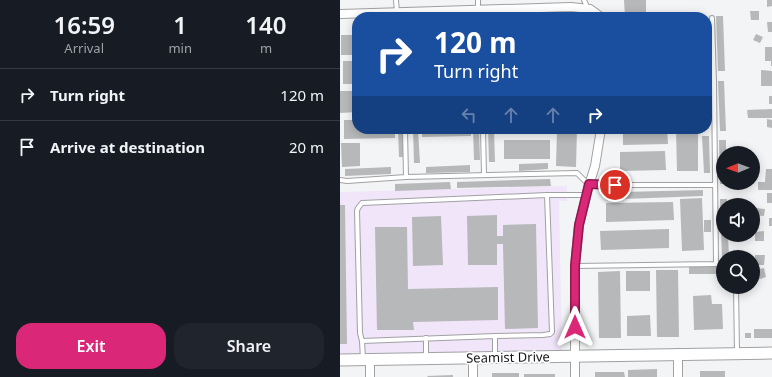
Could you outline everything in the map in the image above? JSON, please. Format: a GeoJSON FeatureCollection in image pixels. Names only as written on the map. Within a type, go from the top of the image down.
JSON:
{"type":"FeatureCollection","features":[{"type":"Feature","properties":{"kind":"street"},"geometry":{"type":"LineString","coordinates":[[480,12],[570,6],[589,9],[594,12]]}},
{"type":"Feature","properties":{"kind":"street"},"geometry":{"type":"LineString","coordinates":[[340,14],[352,14]]}},
{"type":"Feature","properties":{"kind":"street"},"geometry":{"type":"LineString","coordinates":[[575,377],[575,266],[579,225],[595,166],[600,134]]}},
{"type":"Feature","properties":{"kind":"street","name":"Seamist Drive"},"geometry":{"type":"LineString","coordinates":[[340,360],[772,353]]}},
{"type":"Feature","properties":{"kind":"street"},"geometry":{"type":"LineString","coordinates":[[678,354],[678,377]]}},
{"type":"Feature","properties":{"kind":"street"},"geometry":{"type":"LineString","coordinates":[[473,358],[473,377]]}},
{"type":"Feature","properties":{"kind":"street"},"geometry":{"type":"LineString","coordinates":[[366,360],[370,377]]}},
{"type":"Feature","properties":{"kind":"lane"},"geometry":{"type":"LineString","coordinates":[[396,0],[400,12]]}},
{"type":"Feature","properties":{"kind":"lane"},"geometry":{"type":"LineString","coordinates":[[478,0],[480,12]]}},
{"type":"Feature","properties":{"kind":"lane"},"geometry":{"type":"LineString","coordinates":[[584,0],[589,9]]}},
{"type":"Feature","properties":{"kind":"lane"},"geometry":{"type":"LineString","coordinates":[[575,266],[716,264],[712,18]]}},
{"type":"Feature","properties":{"kind":"lane"},"geometry":{"type":"LineString","coordinates":[[406,134],[406,177]]}},
{"type":"Feature","properties":{"kind":"lane"},"geometry":{"type":"LineString","coordinates":[[483,134],[484,175]]}},
{"type":"Feature","properties":{"kind":"lane"},"geometry":{"type":"LineString","coordinates":[[340,180],[347,181],[406,177],[577,173],[589,184],[714,185]]}},
{"type":"Feature","properties":{"kind":"lane"},"geometry":{"type":"LineString","coordinates":[[362,341],[550,334],[552,332],[547,195]]}},
{"type":"Feature","properties":{"kind":"lane"},"geometry":{"type":"LineString","coordinates":[[366,360],[360,332],[357,212],[362,203],[547,195],[586,195]]}},
{"type":"Feature","properties":{"kind":"lane"},"geometry":{"type":"LineString","coordinates":[[736,294],[737,353]]}},
{"type":"Feature","properties":{"kind":"lane"},"geometry":{"type":"LineString","coordinates":[[495,336],[495,357]]}},
{"type":"Feature","properties":{"kind":"lane"},"geometry":{"type":"LineString","coordinates":[[426,338],[426,358]]}},
{"type":"Feature","properties":{"kind":"shaded area"},"geometry":{"type":"Polygon","coordinates":[[[567,186],[567,201],[559,201],[562,350],[340,355],[340,192],[567,186]]]}},
{"type":"Feature","properties":{"kind":"building"},"geometry":{"type":"Polygon","coordinates":[[[624,0],[646,0],[646,12],[625,12],[624,0]]]}},
{"type":"Feature","properties":{"kind":"building"},"geometry":{"type":"Polygon","coordinates":[[[767,0],[772,0],[772,6],[767,7],[767,0]]]}},
{"type":"Feature","properties":{"kind":"building"},"geometry":{"type":"Polygon","coordinates":[[[750,11],[759,11],[759,20],[751,20],[750,11]]]}},
{"type":"Feature","properties":{"kind":"building"},"geometry":{"type":"Polygon","coordinates":[[[716,16],[723,16],[725,71],[718,71],[716,16]]]}},
{"type":"Feature","properties":{"kind":"building"},"geometry":{"type":"Polygon","coordinates":[[[767,22],[772,22],[772,32],[768,32],[767,22]]]}},
{"type":"Feature","properties":{"kind":"building"},"geometry":{"type":"Polygon","coordinates":[[[756,34],[763,37],[760,43],[753,40],[756,34]]]}},
{"type":"Feature","properties":{"kind":"building"},"geometry":{"type":"Polygon","coordinates":[[[341,35],[352,35],[352,55],[341,55],[341,35]]]}},
{"type":"Feature","properties":{"kind":"building"},"geometry":{"type":"Polygon","coordinates":[[[765,47],[772,47],[772,66],[771,61],[765,61],[765,47]]]}},
{"type":"Feature","properties":{"kind":"building"},"geometry":{"type":"Polygon","coordinates":[[[343,61],[352,61],[352,84],[343,84],[343,61]]]}},
{"type":"Feature","properties":{"kind":"building"},"geometry":{"type":"Polygon","coordinates":[[[761,70],[772,71],[772,86],[761,86],[761,70]]]}},
{"type":"Feature","properties":{"kind":"building"},"geometry":{"type":"Polygon","coordinates":[[[718,81],[724,81],[726,131],[720,131],[718,81]]]}},
{"type":"Feature","properties":{"kind":"building"},"geometry":{"type":"Polygon","coordinates":[[[340,91],[352,91],[352,112],[340,113],[340,91]]]}},
{"type":"Feature","properties":{"kind":"building"},"geometry":{"type":"Polygon","coordinates":[[[769,96],[772,96],[772,104],[769,104],[769,96]]]}},
{"type":"Feature","properties":{"kind":"building"},"geometry":{"type":"Polygon","coordinates":[[[772,109],[772,118],[748,118],[747,110],[772,109]]]}},
{"type":"Feature","properties":{"kind":"building"},"geometry":{"type":"Polygon","coordinates":[[[767,119],[772,120],[772,128],[767,127],[767,119]]]}},
{"type":"Feature","properties":{"kind":"building"},"geometry":{"type":"Polygon","coordinates":[[[344,120],[352,120],[352,134],[395,134],[395,138],[344,139],[344,120]]]}},
{"type":"Feature","properties":{"kind":"building"},"geometry":{"type":"Polygon","coordinates":[[[398,134],[404,134],[405,157],[399,157],[398,134]]]}},
{"type":"Feature","properties":{"kind":"building"},"geometry":{"type":"Polygon","coordinates":[[[413,134],[418,134],[420,163],[414,163],[413,134]]]}},
{"type":"Feature","properties":{"kind":"building"},"geometry":{"type":"Polygon","coordinates":[[[422,134],[471,134],[471,136],[422,137],[422,134]]]}},
{"type":"Feature","properties":{"kind":"building"},"geometry":{"type":"Polygon","coordinates":[[[473,134],[479,134],[480,160],[474,160],[473,134]]]}},
{"type":"Feature","properties":{"kind":"building"},"geometry":{"type":"Polygon","coordinates":[[[488,134],[494,134],[495,162],[489,162],[488,134]]]}},
{"type":"Feature","properties":{"kind":"building"},"geometry":{"type":"Polygon","coordinates":[[[557,134],[577,134],[576,167],[556,166],[557,134]]]}},
{"type":"Feature","properties":{"kind":"building"},"geometry":{"type":"Polygon","coordinates":[[[623,134],[667,134],[668,144],[623,145],[623,134]]]}},
{"type":"Feature","properties":{"kind":"building"},"geometry":{"type":"Polygon","coordinates":[[[676,134],[698,134],[698,171],[677,171],[676,134]]]}},
{"type":"Feature","properties":{"kind":"building"},"geometry":{"type":"Polygon","coordinates":[[[702,136],[709,136],[710,173],[704,173],[702,136]]]}},
{"type":"Feature","properties":{"kind":"building"},"geometry":{"type":"Polygon","coordinates":[[[504,140],[550,140],[550,159],[504,159],[504,140]]]}},
{"type":"Feature","properties":{"kind":"building"},"geometry":{"type":"Polygon","coordinates":[[[719,140],[726,140],[726,146],[719,146],[719,140]]]}},
{"type":"Feature","properties":{"kind":"building"},"geometry":{"type":"Polygon","coordinates":[[[341,143],[360,143],[360,166],[342,167],[341,143]]]}},
{"type":"Feature","properties":{"kind":"building"},"geometry":{"type":"Polygon","coordinates":[[[665,151],[666,170],[620,171],[620,152],[665,151]]]}},
{"type":"Feature","properties":{"kind":"building"},"geometry":{"type":"Polygon","coordinates":[[[548,163],[548,169],[519,171],[519,164],[548,163]]]}},
{"type":"Feature","properties":{"kind":"building"},"geometry":{"type":"Polygon","coordinates":[[[470,165],[470,172],[426,173],[426,167],[470,165]]]}},
{"type":"Feature","properties":{"kind":"building"},"geometry":{"type":"Polygon","coordinates":[[[391,167],[391,174],[345,176],[345,169],[391,167]]]}},
{"type":"Feature","properties":{"kind":"building"},"geometry":{"type":"Polygon","coordinates":[[[766,169],[772,169],[772,190],[760,190],[760,182],[765,182],[766,169]]]}},
{"type":"Feature","properties":{"kind":"building"},"geometry":{"type":"Polygon","coordinates":[[[550,179],[551,186],[457,188],[457,182],[550,179]]]}},
{"type":"Feature","properties":{"kind":"building"},"geometry":{"type":"Polygon","coordinates":[[[450,182],[451,189],[395,191],[395,184],[450,182]]]}},
{"type":"Feature","properties":{"kind":"building"},"geometry":{"type":"Polygon","coordinates":[[[703,190],[703,196],[623,199],[623,192],[703,190]]]}},
{"type":"Feature","properties":{"kind":"building"},"geometry":{"type":"Polygon","coordinates":[[[767,193],[772,193],[772,203],[767,203],[767,193]]]}},
{"type":"Feature","properties":{"kind":"building"},"geometry":{"type":"Polygon","coordinates":[[[702,198],[704,250],[682,251],[680,199],[702,198]]]}},
{"type":"Feature","properties":{"kind":"building"},"geometry":{"type":"Polygon","coordinates":[[[673,202],[674,220],[606,222],[606,203],[673,202]]]}},
{"type":"Feature","properties":{"kind":"building"},"geometry":{"type":"Polygon","coordinates":[[[340,205],[345,205],[347,344],[340,344],[340,205]]]}},
{"type":"Feature","properties":{"kind":"building"},"geometry":{"type":"Polygon","coordinates":[[[760,208],[765,209],[764,216],[760,216],[760,208]]]}},
{"type":"Feature","properties":{"kind":"building"},"geometry":{"type":"Polygon","coordinates":[[[497,215],[497,236],[503,236],[503,225],[536,224],[538,328],[505,329],[503,244],[497,244],[497,265],[468,265],[467,216],[497,215]]]}},
{"type":"Feature","properties":{"kind":"building"},"geometry":{"type":"Polygon","coordinates":[[[441,216],[443,265],[413,266],[412,217],[441,216]]]}},
{"type":"Feature","properties":{"kind":"building"},"geometry":{"type":"Polygon","coordinates":[[[769,218],[772,218],[772,226],[769,226],[769,218]]]}},
{"type":"Feature","properties":{"kind":"building"},"geometry":{"type":"Polygon","coordinates":[[[704,220],[711,220],[711,232],[704,232],[704,220]]]}},
{"type":"Feature","properties":{"kind":"building"},"geometry":{"type":"Polygon","coordinates":[[[375,227],[407,227],[408,289],[498,287],[498,320],[413,322],[414,330],[377,330],[375,227]]]}},
{"type":"Feature","properties":{"kind":"building"},"geometry":{"type":"Polygon","coordinates":[[[669,229],[669,248],[601,250],[600,231],[669,229]]]}},
{"type":"Feature","properties":{"kind":"building"},"geometry":{"type":"Polygon","coordinates":[[[760,231],[764,231],[764,241],[760,241],[760,231]]]}},
{"type":"Feature","properties":{"kind":"building"},"geometry":{"type":"Polygon","coordinates":[[[721,242],[728,242],[729,250],[722,250],[721,242]]]}},
{"type":"Feature","properties":{"kind":"building"},"geometry":{"type":"Polygon","coordinates":[[[760,255],[765,255],[764,265],[760,265],[760,255]]]}},
{"type":"Feature","properties":{"kind":"building"},"geometry":{"type":"Polygon","coordinates":[[[689,267],[716,267],[716,274],[689,274],[689,267]]]}},
{"type":"Feature","properties":{"kind":"building"},"geometry":{"type":"Polygon","coordinates":[[[764,268],[766,277],[760,279],[760,269],[764,268]]]}},
{"type":"Feature","properties":{"kind":"building"},"geometry":{"type":"Polygon","coordinates":[[[656,270],[678,270],[679,337],[657,337],[656,270]]]}},
{"type":"Feature","properties":{"kind":"building"},"geometry":{"type":"Polygon","coordinates":[[[620,271],[621,338],[599,338],[598,272],[620,271]]]}},
{"type":"Feature","properties":{"kind":"building"},"geometry":{"type":"Polygon","coordinates":[[[626,271],[650,271],[650,291],[626,291],[626,271]]]}},
{"type":"Feature","properties":{"kind":"building"},"geometry":{"type":"Polygon","coordinates":[[[711,295],[712,304],[722,304],[723,329],[694,330],[693,296],[711,295]]]}},
{"type":"Feature","properties":{"kind":"building"},"geometry":{"type":"Polygon","coordinates":[[[650,315],[651,336],[627,336],[627,316],[650,315]]]}},
{"type":"Feature","properties":{"kind":"building"},"geometry":{"type":"Polygon","coordinates":[[[754,329],[772,329],[772,338],[754,338],[754,329]]]}},
{"type":"Feature","properties":{"kind":"building"},"geometry":{"type":"Polygon","coordinates":[[[745,333],[751,333],[751,338],[745,338],[745,333]]]}},
{"type":"Feature","properties":{"kind":"building"},"geometry":{"type":"Polygon","coordinates":[[[657,369],[657,377],[628,377],[628,370],[657,369]]]}},
{"type":"Feature","properties":{"kind":"building"},"geometry":{"type":"Polygon","coordinates":[[[700,371],[725,371],[725,377],[700,377],[700,371]]]}},
{"type":"Feature","properties":{"kind":"building"},"geometry":{"type":"Polygon","coordinates":[[[595,372],[624,372],[625,377],[595,377],[595,372]]]}},
{"type":"Feature","properties":{"kind":"building"},"geometry":{"type":"Polygon","coordinates":[[[492,373],[519,373],[519,377],[492,377],[492,373]]]}},
{"type":"Feature","properties":{"kind":"building"},"geometry":{"type":"Polygon","coordinates":[[[524,374],[555,374],[555,377],[524,377],[524,374]]]}},
{"type":"Feature","properties":{"kind":"building"},"geometry":{"type":"Polygon","coordinates":[[[453,375],[453,377],[427,376],[453,375]]]}},
{"type":"Feature","properties":{"kind":"route"},"geometry":{"type":"LineString","coordinates":[[575,327],[575,266],[579,225],[589,184],[615,185]]}}]}
